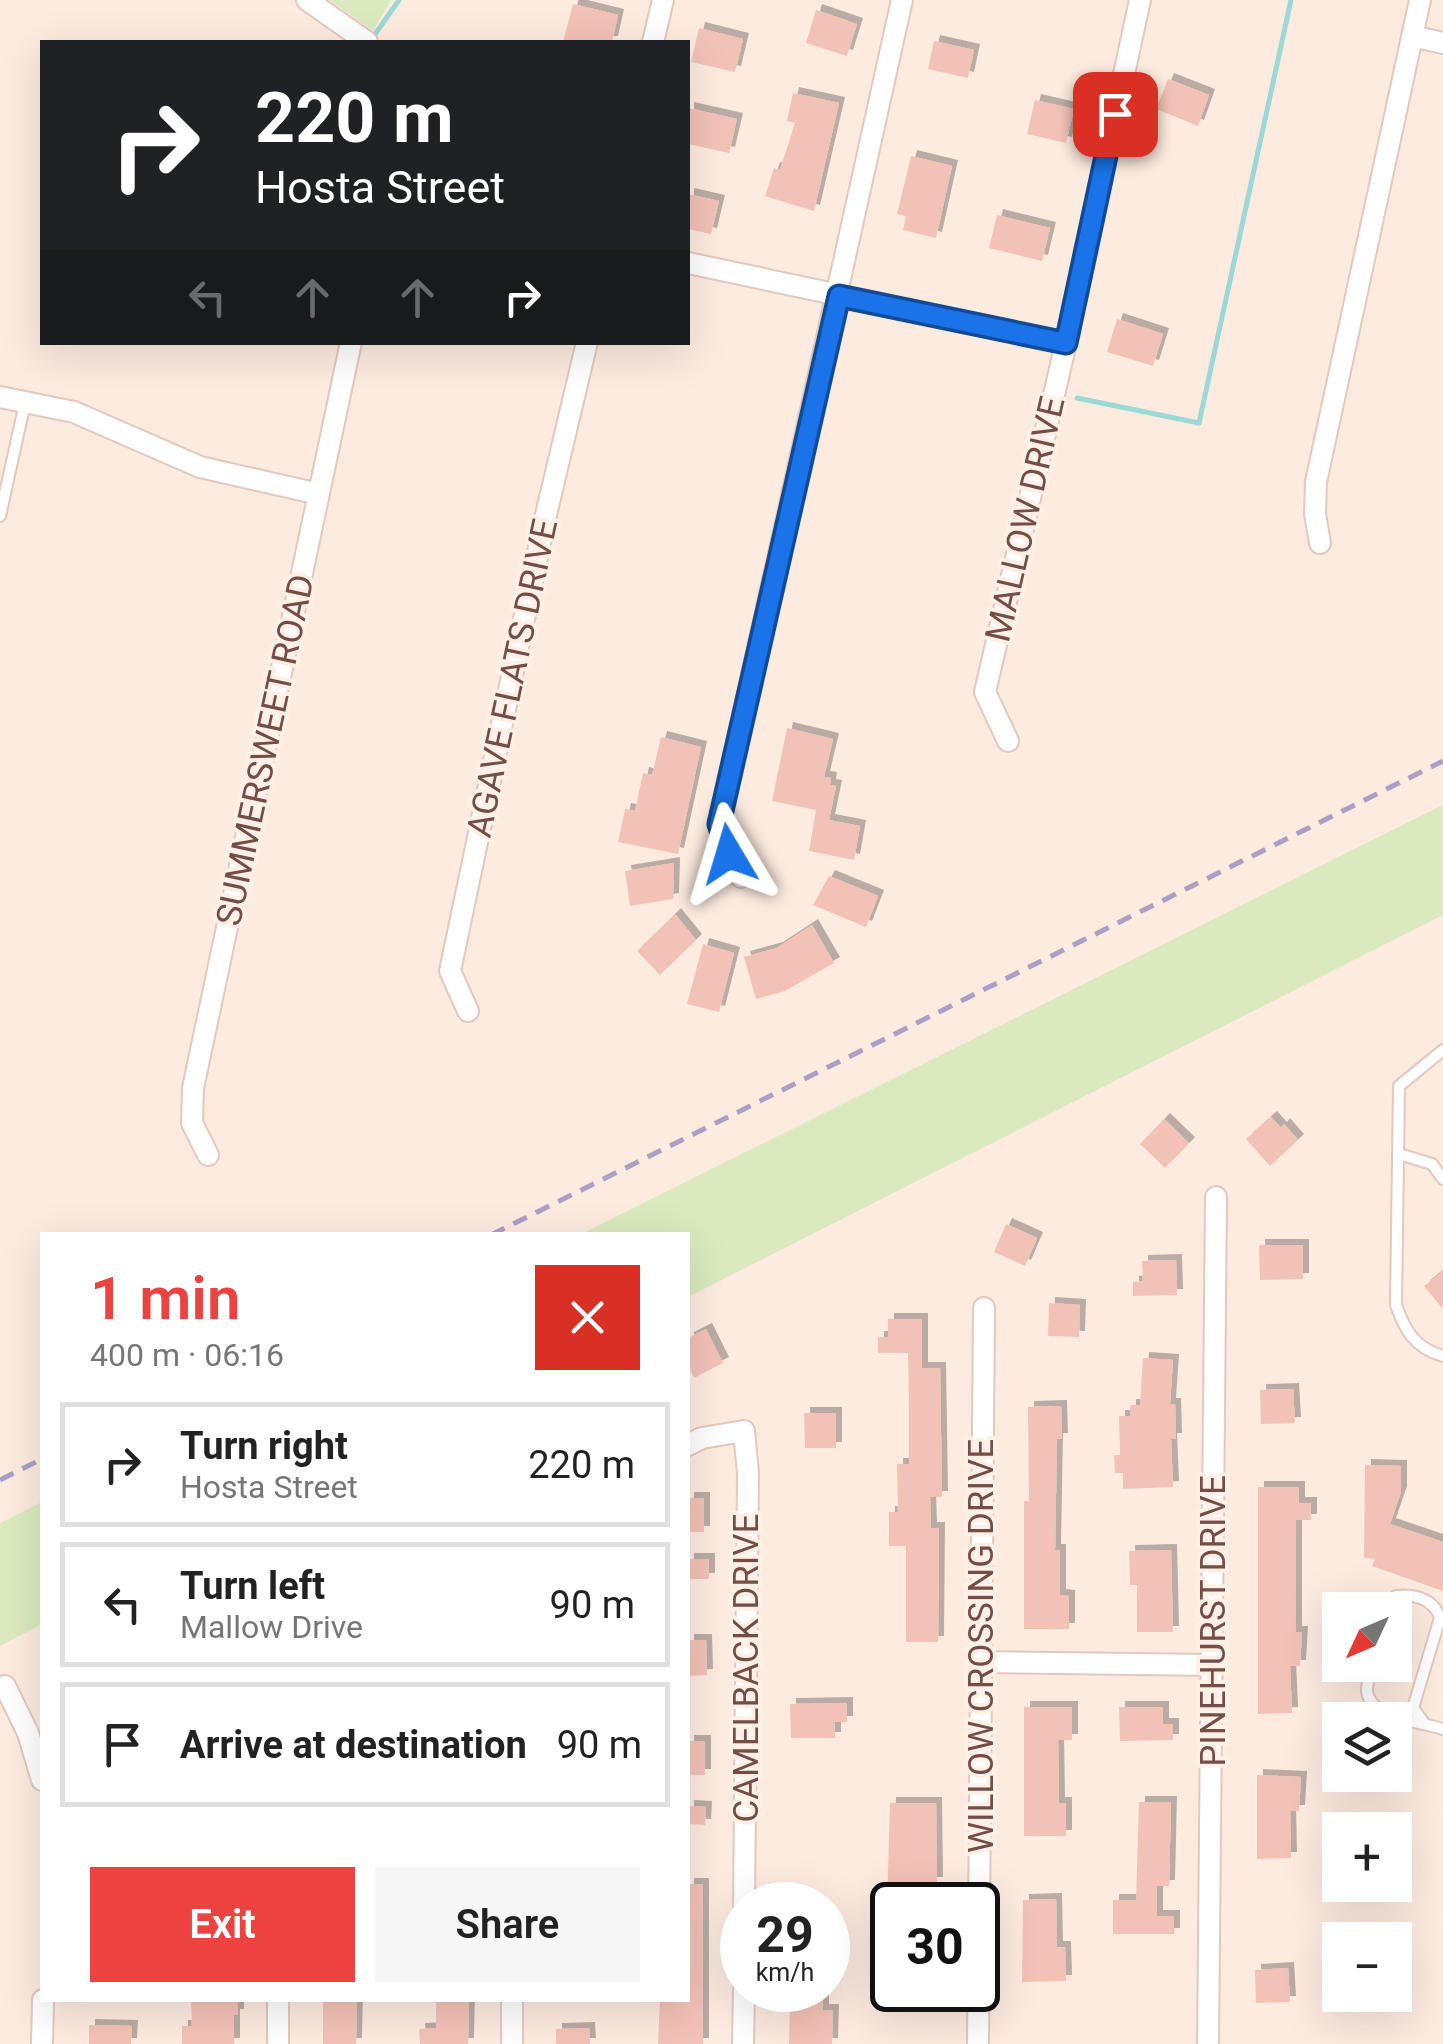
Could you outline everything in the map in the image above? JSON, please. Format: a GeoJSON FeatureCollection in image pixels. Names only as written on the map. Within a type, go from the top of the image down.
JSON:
{"type":"FeatureCollection","features":[{"type":"Feature","properties":{"kind":"street"},"geometry":{"type":"LineString","coordinates":[[308,0],[360,37]]}},
{"type":"Feature","properties":{"kind":"street"},"geometry":{"type":"LineString","coordinates":[[654,40],[662,0]]}},
{"type":"Feature","properties":{"kind":"street"},"geometry":{"type":"LineString","coordinates":[[741,877],[719,824],[902,0]]}},
{"type":"Feature","properties":{"kind":"street","name":"MALLOW DRIVE"},"geometry":{"type":"LineString","coordinates":[[1008,742],[985,692],[1140,0]]}},
{"type":"Feature","properties":{"kind":"street"},"geometry":{"type":"LineString","coordinates":[[1320,543],[1314,514],[1316,482],[1420,0]]}},
{"type":"Feature","properties":{"kind":"street"},"geometry":{"type":"LineString","coordinates":[[1412,36],[1443,43]]}},
{"type":"Feature","properties":{"kind":"street"},"geometry":{"type":"LineString","coordinates":[[690,263],[1066,343]]}},
{"type":"Feature","properties":{"kind":"street","name":"SUMMERSWEET ROAD"},"geometry":{"type":"LineString","coordinates":[[208,1155],[192,1123],[193,1088],[350,345]]}},
{"type":"Feature","properties":{"kind":"street","name":"AGAVE FLATS DRIVE"},"geometry":{"type":"LineString","coordinates":[[468,1011],[450,971],[545,520],[586,345]]}},
{"type":"Feature","properties":{"kind":"street"},"geometry":{"type":"LineString","coordinates":[[0,397],[74,412],[200,467],[319,494]]}},
{"type":"Feature","properties":{"kind":"street","name":"PINEHURST DRIVE"},"geometry":{"type":"LineString","coordinates":[[1208,2044],[1216,1198]]}},
{"type":"Feature","properties":{"kind":"street","name":"WILLOW CROSSING DRIVE"},"geometry":{"type":"LineString","coordinates":[[978,2044],[984,1308]]}},
{"type":"Feature","properties":{"kind":"street","name":"CAMELBACK DRIVE"},"geometry":{"type":"LineString","coordinates":[[690,1444],[744,1430],[748,1473],[744,1882]]}},
{"type":"Feature","properties":{"kind":"street"},"geometry":{"type":"LineString","coordinates":[[981,1662],[1213,1665]]}},
{"type":"Feature","properties":{"kind":"street"},"geometry":{"type":"LineString","coordinates":[[5,1686],[28,1733],[40,1773]]}},
{"type":"Feature","properties":{"kind":"street"},"geometry":{"type":"LineString","coordinates":[[42,2044],[43,2002]]}},
{"type":"Feature","properties":{"kind":"street"},"geometry":{"type":"LineString","coordinates":[[278,2002],[278,2044]]}},
{"type":"Feature","properties":{"kind":"street"},"geometry":{"type":"LineString","coordinates":[[512,2002],[512,2044]]}},
{"type":"Feature","properties":{"kind":"street"},"geometry":{"type":"LineString","coordinates":[[744,2012],[744,2044]]}},
{"type":"Feature","properties":{"kind":"lane"},"geometry":{"type":"LineString","coordinates":[[0,516],[25,402]]}},
{"type":"Feature","properties":{"kind":"lane"},"geometry":{"type":"LineString","coordinates":[[0,448],[14,451]]}},
{"type":"Feature","properties":{"kind":"lane"},"geometry":{"type":"LineString","coordinates":[[1443,1050],[1399,1086],[1396,1305],[1404,1327],[1417,1344],[1443,1356]]}},
{"type":"Feature","properties":{"kind":"lane"},"geometry":{"type":"LineString","coordinates":[[1399,1154],[1432,1164],[1443,1178]]}},
{"type":"Feature","properties":{"kind":"lane"},"geometry":{"type":"LineString","coordinates":[[1412,1596],[1428,1601],[1440,1618],[1413,1708],[1424,1723]]}},
{"type":"Feature","properties":{"kind":"lane"},"geometry":{"type":"LineString","coordinates":[[1369,1682],[1367,1691],[1372,1705],[1443,1729]]}},
{"type":"Feature","properties":{"kind":"green space"},"geometry":{"type":"Polygon","coordinates":[[[329,0],[391,0],[373,31],[329,0]]]}},
{"type":"Feature","properties":{"kind":"green space"},"geometry":{"type":"Polygon","coordinates":[[[1443,805],[1443,915],[690,1296],[690,1232],[585,1232],[1443,805]]]}},
{"type":"Feature","properties":{"kind":"green space"},"geometry":{"type":"Polygon","coordinates":[[[40,1503],[40,1625],[0,1646],[0,1523],[40,1503]]]}},
{"type":"Feature","properties":{"kind":"building"},"geometry":{"type":"Polygon","coordinates":[[[573,4],[618,15],[612,40],[564,40],[573,4]]]}},
{"type":"Feature","properties":{"kind":"building"},"geometry":{"type":"Polygon","coordinates":[[[816,10],[857,24],[847,56],[806,43],[816,10]]]}},
{"type":"Feature","properties":{"kind":"building"},"geometry":{"type":"Polygon","coordinates":[[[699,28],[743,39],[735,72],[691,62],[699,28]]]}},
{"type":"Feature","properties":{"kind":"building"},"geometry":{"type":"Polygon","coordinates":[[[934,41],[974,50],[968,78],[928,69],[934,41]]]}},
{"type":"Feature","properties":{"kind":"building"},"geometry":{"type":"Polygon","coordinates":[[[1168,79],[1209,95],[1198,126],[1156,109],[1168,79]]]}},
{"type":"Feature","properties":{"kind":"building"},"geometry":{"type":"Polygon","coordinates":[[[793,93],[839,103],[814,211],[765,196],[774,168],[780,170],[795,123],[787,121],[793,93]]]}},
{"type":"Feature","properties":{"kind":"building"},"geometry":{"type":"Polygon","coordinates":[[[1035,100],[1074,109],[1066,143],[1027,134],[1035,100]]]}},
{"type":"Feature","properties":{"kind":"building"},"geometry":{"type":"Polygon","coordinates":[[[690,108],[737,119],[729,153],[690,144],[690,108]]]}},
{"type":"Feature","properties":{"kind":"building"},"geometry":{"type":"Polygon","coordinates":[[[911,156],[952,166],[936,238],[903,230],[906,216],[897,214],[911,156]]]}},
{"type":"Feature","properties":{"kind":"building"},"geometry":{"type":"Polygon","coordinates":[[[690,194],[719,201],[711,234],[690,229],[690,194]]]}},
{"type":"Feature","properties":{"kind":"building"},"geometry":{"type":"Polygon","coordinates":[[[997,215],[1050,228],[1042,261],[989,248],[997,215]]]}},
{"type":"Feature","properties":{"kind":"building"},"geometry":{"type":"Polygon","coordinates":[[[1117,319],[1163,334],[1153,366],[1107,352],[1117,319]]]}},
{"type":"Feature","properties":{"kind":"building"},"geometry":{"type":"Polygon","coordinates":[[[787,728],[833,739],[824,777],[831,778],[830,785],[836,786],[829,820],[860,826],[854,860],[809,851],[816,810],[772,801],[787,728]]]}},
{"type":"Feature","properties":{"kind":"building"},"geometry":{"type":"Polygon","coordinates":[[[661,737],[701,747],[678,854],[618,842],[625,809],[635,811],[643,773],[652,775],[661,737]]]}},
{"type":"Feature","properties":{"kind":"building"},"geometry":{"type":"Polygon","coordinates":[[[674,863],[673,899],[630,906],[625,871],[674,863]]]}},
{"type":"Feature","properties":{"kind":"building"},"geometry":{"type":"Polygon","coordinates":[[[829,876],[878,896],[866,927],[813,905],[829,876]]]}},
{"type":"Feature","properties":{"kind":"building"},"geometry":{"type":"Polygon","coordinates":[[[675,914],[696,940],[660,975],[637,951],[675,914]]]}},
{"type":"Feature","properties":{"kind":"building"},"geometry":{"type":"Polygon","coordinates":[[[812,925],[834,963],[785,991],[756,999],[744,957],[777,948],[812,925]]]}},
{"type":"Feature","properties":{"kind":"building"},"geometry":{"type":"Polygon","coordinates":[[[703,944],[734,953],[719,1012],[687,1004],[703,944]]]}},
{"type":"Feature","properties":{"kind":"building"},"geometry":{"type":"Polygon","coordinates":[[[1271,1117],[1281,1128],[1284,1124],[1298,1140],[1270,1166],[1246,1139],[1271,1117]]]}},
{"type":"Feature","properties":{"kind":"building"},"geometry":{"type":"Polygon","coordinates":[[[1164,1119],[1189,1143],[1165,1168],[1140,1144],[1164,1119]]]}},
{"type":"Feature","properties":{"kind":"building"},"geometry":{"type":"Polygon","coordinates":[[[1006,1224],[1037,1238],[1025,1266],[994,1252],[1006,1224]]]}},
{"type":"Feature","properties":{"kind":"building"},"geometry":{"type":"Polygon","coordinates":[[[1259,1245],[1303,1245],[1303,1279],[1260,1280],[1259,1245]]]}},
{"type":"Feature","properties":{"kind":"building"},"geometry":{"type":"Polygon","coordinates":[[[1176,1260],[1177,1295],[1133,1296],[1133,1282],[1143,1281],[1142,1261],[1176,1260]]]}},
{"type":"Feature","properties":{"kind":"building"},"geometry":{"type":"Polygon","coordinates":[[[1443,1271],[1443,1309],[1424,1286],[1443,1271]]]}},
{"type":"Feature","properties":{"kind":"building"},"geometry":{"type":"Polygon","coordinates":[[[1049,1303],[1080,1305],[1079,1337],[1048,1336],[1049,1303]]]}},
{"type":"Feature","properties":{"kind":"building"},"geometry":{"type":"Polygon","coordinates":[[[888,1319],[922,1319],[922,1368],[940,1368],[942,1497],[930,1497],[931,1528],[939,1528],[938,1642],[906,1642],[906,1546],[889,1546],[889,1512],[898,1512],[897,1464],[909,1464],[909,1402],[908,1353],[878,1353],[878,1337],[888,1337],[888,1319]]]}},
{"type":"Feature","properties":{"kind":"building"},"geometry":{"type":"Polygon","coordinates":[[[706,1329],[723,1363],[694,1378],[690,1369],[690,1337],[706,1329]]]}},
{"type":"Feature","properties":{"kind":"building"},"geometry":{"type":"Polygon","coordinates":[[[1143,1358],[1173,1360],[1173,1487],[1123,1489],[1123,1473],[1115,1473],[1114,1455],[1120,1455],[1119,1416],[1130,1416],[1130,1405],[1140,1405],[1143,1358]]]}},
{"type":"Feature","properties":{"kind":"building"},"geometry":{"type":"Polygon","coordinates":[[[1293,1389],[1295,1423],[1261,1424],[1260,1390],[1293,1389]]]}},
{"type":"Feature","properties":{"kind":"building"},"geometry":{"type":"Polygon","coordinates":[[[1061,1406],[1055,1550],[1060,1550],[1060,1595],[1069,1596],[1069,1629],[1024,1629],[1028,1407],[1061,1406]]]}},
{"type":"Feature","properties":{"kind":"building"},"geometry":{"type":"Polygon","coordinates":[[[804,1413],[836,1413],[836,1448],[805,1448],[804,1413]]]}},
{"type":"Feature","properties":{"kind":"building"},"geometry":{"type":"Polygon","coordinates":[[[1365,1465],[1401,1466],[1401,1492],[1390,1524],[1443,1542],[1443,1591],[1372,1566],[1375,1559],[1364,1558],[1365,1465]]]}},
{"type":"Feature","properties":{"kind":"building"},"geometry":{"type":"Polygon","coordinates":[[[1258,1487],[1299,1487],[1299,1503],[1311,1503],[1311,1520],[1296,1520],[1296,1632],[1302,1632],[1300,1666],[1290,1666],[1292,1713],[1258,1714],[1258,1487]]]}},
{"type":"Feature","properties":{"kind":"building"},"geometry":{"type":"Polygon","coordinates":[[[690,1498],[704,1498],[704,1532],[690,1532],[690,1498]]]}},
{"type":"Feature","properties":{"kind":"building"},"geometry":{"type":"Polygon","coordinates":[[[1171,1550],[1173,1632],[1137,1632],[1137,1585],[1130,1585],[1129,1551],[1171,1550]]]}},
{"type":"Feature","properties":{"kind":"building"},"geometry":{"type":"Polygon","coordinates":[[[690,1559],[709,1559],[709,1579],[690,1579],[690,1559]]]}},
{"type":"Feature","properties":{"kind":"building"},"geometry":{"type":"Polygon","coordinates":[[[690,1640],[706,1640],[707,1675],[690,1676],[690,1640]]]}},
{"type":"Feature","properties":{"kind":"building"},"geometry":{"type":"Polygon","coordinates":[[[847,1703],[847,1722],[835,1722],[835,1738],[791,1738],[790,1704],[847,1703]]]}},
{"type":"Feature","properties":{"kind":"building"},"geometry":{"type":"Polygon","coordinates":[[[1024,1707],[1072,1707],[1072,1740],[1058,1740],[1059,1803],[1066,1803],[1066,1836],[1024,1836],[1024,1707]]]}},
{"type":"Feature","properties":{"kind":"building"},"geometry":{"type":"Polygon","coordinates":[[[1119,1707],[1163,1707],[1163,1724],[1173,1724],[1173,1740],[1120,1741],[1119,1707]]]}},
{"type":"Feature","properties":{"kind":"building"},"geometry":{"type":"Polygon","coordinates":[[[690,1741],[705,1741],[705,1775],[690,1775],[690,1741]]]}},
{"type":"Feature","properties":{"kind":"building"},"geometry":{"type":"Polygon","coordinates":[[[1257,1775],[1301,1777],[1299,1811],[1290,1811],[1291,1858],[1257,1859],[1257,1775]]]}},
{"type":"Feature","properties":{"kind":"building"},"geometry":{"type":"Polygon","coordinates":[[[1139,1802],[1171,1802],[1169,1886],[1157,1886],[1157,1916],[1174,1916],[1174,1934],[1113,1934],[1113,1900],[1136,1900],[1139,1802]]]}},
{"type":"Feature","properties":{"kind":"building"},"geometry":{"type":"Polygon","coordinates":[[[890,1803],[936,1803],[937,1882],[888,1882],[890,1803]]]}},
{"type":"Feature","properties":{"kind":"building"},"geometry":{"type":"Polygon","coordinates":[[[690,1806],[706,1807],[705,1825],[690,1824],[690,1806]]]}},
{"type":"Feature","properties":{"kind":"building"},"geometry":{"type":"Polygon","coordinates":[[[690,1884],[703,1884],[703,2044],[658,2044],[660,2002],[690,2002],[690,1884]]]}},
{"type":"Feature","properties":{"kind":"building"},"geometry":{"type":"Polygon","coordinates":[[[1056,1899],[1057,1947],[1065,1947],[1066,1981],[1022,1982],[1023,1900],[1056,1899]]]}},
{"type":"Feature","properties":{"kind":"building"},"geometry":{"type":"Polygon","coordinates":[[[1288,1968],[1290,2002],[1256,2003],[1255,1970],[1288,1968]]]}},
{"type":"Feature","properties":{"kind":"building"},"geometry":{"type":"Polygon","coordinates":[[[191,2002],[238,2002],[234,2044],[182,2044],[182,2026],[192,2026],[191,2002]]]}},
{"type":"Feature","properties":{"kind":"building"},"geometry":{"type":"Polygon","coordinates":[[[323,2002],[357,2002],[356,2044],[323,2044],[323,2002]]]}},
{"type":"Feature","properties":{"kind":"building"},"geometry":{"type":"Polygon","coordinates":[[[436,2002],[469,2002],[468,2044],[420,2044],[419,2029],[436,2028],[436,2002]]]}},
{"type":"Feature","properties":{"kind":"building"},"geometry":{"type":"Polygon","coordinates":[[[790,2012],[833,2012],[832,2044],[789,2044],[790,2012]]]}},
{"type":"Feature","properties":{"kind":"building"},"geometry":{"type":"Polygon","coordinates":[[[89,2025],[132,2026],[131,2044],[89,2044],[89,2025]]]}},
{"type":"Feature","properties":{"kind":"building"},"geometry":{"type":"Polygon","coordinates":[[[589,2028],[590,2044],[556,2044],[556,2029],[589,2028]]]}},
{"type":"Feature","properties":{"kind":"waterway"},"geometry":{"type":"LineString","coordinates":[[371,40],[399,0]]}},
{"type":"Feature","properties":{"kind":"waterway"},"geometry":{"type":"LineString","coordinates":[[1077,398],[1199,423],[1291,0]]}},
{"type":"Feature","properties":{"kind":"railway"},"geometry":{"type":"LineString","coordinates":[[497,1232],[1443,761]]}},
{"type":"Feature","properties":{"kind":"railway"},"geometry":{"type":"LineString","coordinates":[[0,1480],[40,1460]]}},
{"type":"Feature","properties":{"kind":"route"},"geometry":{"type":"LineString","coordinates":[[729,854],[719,824],[839,296],[1066,343],[1115,114]]}}]}
